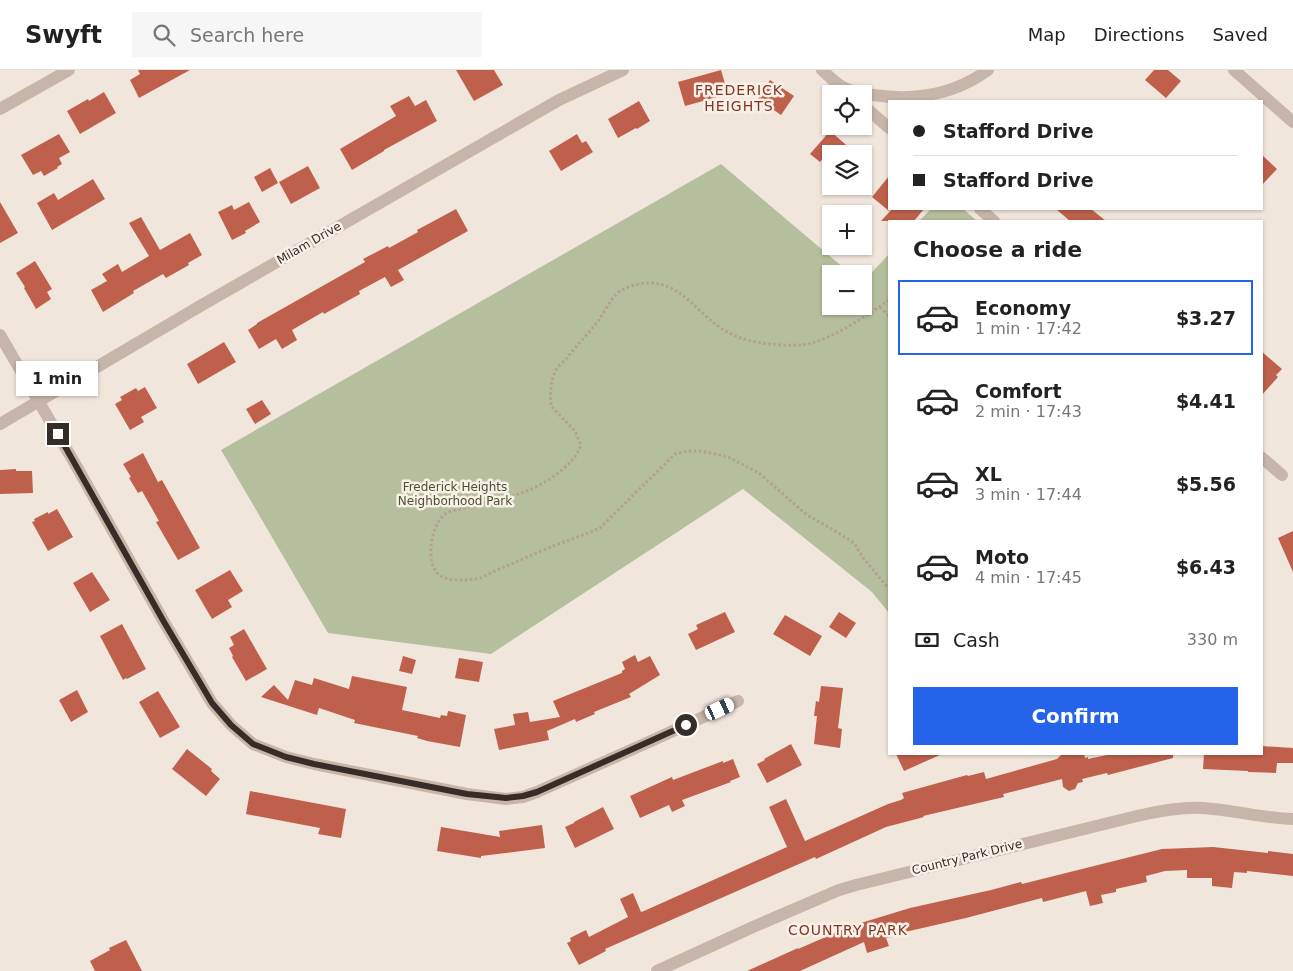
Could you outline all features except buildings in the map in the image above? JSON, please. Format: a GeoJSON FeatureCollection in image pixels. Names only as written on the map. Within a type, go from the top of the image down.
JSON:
{"type":"FeatureCollection","features":[{"type":"Feature","properties":{"kind":"street"},"geometry":{"type":"LineString","coordinates":[[0,110],[69,70]]}},
{"type":"Feature","properties":{"kind":"street","name":"Milam Drive"},"geometry":{"type":"LineString","coordinates":[[0,424],[38,400],[559,100],[623,70]]}},
{"type":"Feature","properties":{"kind":"street"},"geometry":{"type":"LineString","coordinates":[[822,70],[840,85]]}},
{"type":"Feature","properties":{"kind":"street"},"geometry":{"type":"LineString","coordinates":[[872,94],[891,97],[918,97],[944,91],[968,82],[988,70]]}},
{"type":"Feature","properties":{"kind":"street"},"geometry":{"type":"LineString","coordinates":[[1234,70],[1293,122]]}},
{"type":"Feature","properties":{"kind":"street"},"geometry":{"type":"LineString","coordinates":[[872,113],[888,127]]}},
{"type":"Feature","properties":{"kind":"street"},"geometry":{"type":"LineString","coordinates":[[981,210],[993,220]]}},
{"type":"Feature","properties":{"kind":"street"},"geometry":{"type":"LineString","coordinates":[[0,335],[212,703],[231,725],[253,744],[286,757],[314,764],[467,794],[506,798],[537,792],[738,701]]}},
{"type":"Feature","properties":{"kind":"street"},"geometry":{"type":"LineString","coordinates":[[1263,459],[1282,475]]}},
{"type":"Feature","properties":{"kind":"street","name":"Country Park Drive"},"geometry":{"type":"LineString","coordinates":[[657,971],[839,890],[1137,816],[1166,810],[1206,808],[1293,819]]}},
{"type":"Feature","properties":{"kind":"path"},"geometry":{"type":"LineString","coordinates":[[888,301],[840,330],[810,344],[792,345],[754,342],[732,335],[716,325],[679,293],[659,284],[647,283],[629,287],[618,292],[598,321],[555,371],[551,385],[552,406],[575,431],[581,445],[578,453],[556,475],[539,486],[516,496],[452,511],[443,515],[439,520],[431,545],[432,563],[436,571],[444,578],[477,579],[549,547],[586,535],[600,528],[675,454],[687,451],[700,451],[728,457],[759,473],[807,516],[839,533],[854,544],[888,588]]}},
{"type":"Feature","properties":{"kind":"path"},"geometry":{"type":"LineString","coordinates":[[880,307],[888,315]]}},
{"type":"Feature","properties":{"kind":"green space","name":"Frederick Heights Neighborhood Park"},"geometry":{"type":"Polygon","coordinates":[[[721,164],[822,249],[822,255],[829,255],[840,265],[822,265],[822,315],[872,315],[872,272],[888,255],[888,612],[872,592],[743,489],[491,654],[328,633],[221,450],[721,164]]]}},
{"type":"Feature","properties":{"kind":"green space"},"geometry":{"type":"Polygon","coordinates":[[[930,210],[964,210],[976,220],[920,220],[930,210]]]}},
{"type":"Feature","properties":{"kind":"district","name":"FREDERICK HEIGHTS"},"geometry":{"type":"Point","coordinates":[739,98]}},
{"type":"Feature","properties":{"kind":"district","name":"COUNTRY PARK"},"geometry":{"type":"Point","coordinates":[848,930]}},
{"type":"Feature","properties":{"kind":"route"},"geometry":{"type":"LineString","coordinates":[[58,434],[212,703],[231,725],[253,744],[286,757],[314,764],[467,794],[506,798],[537,792],[686,725]]}}]}
